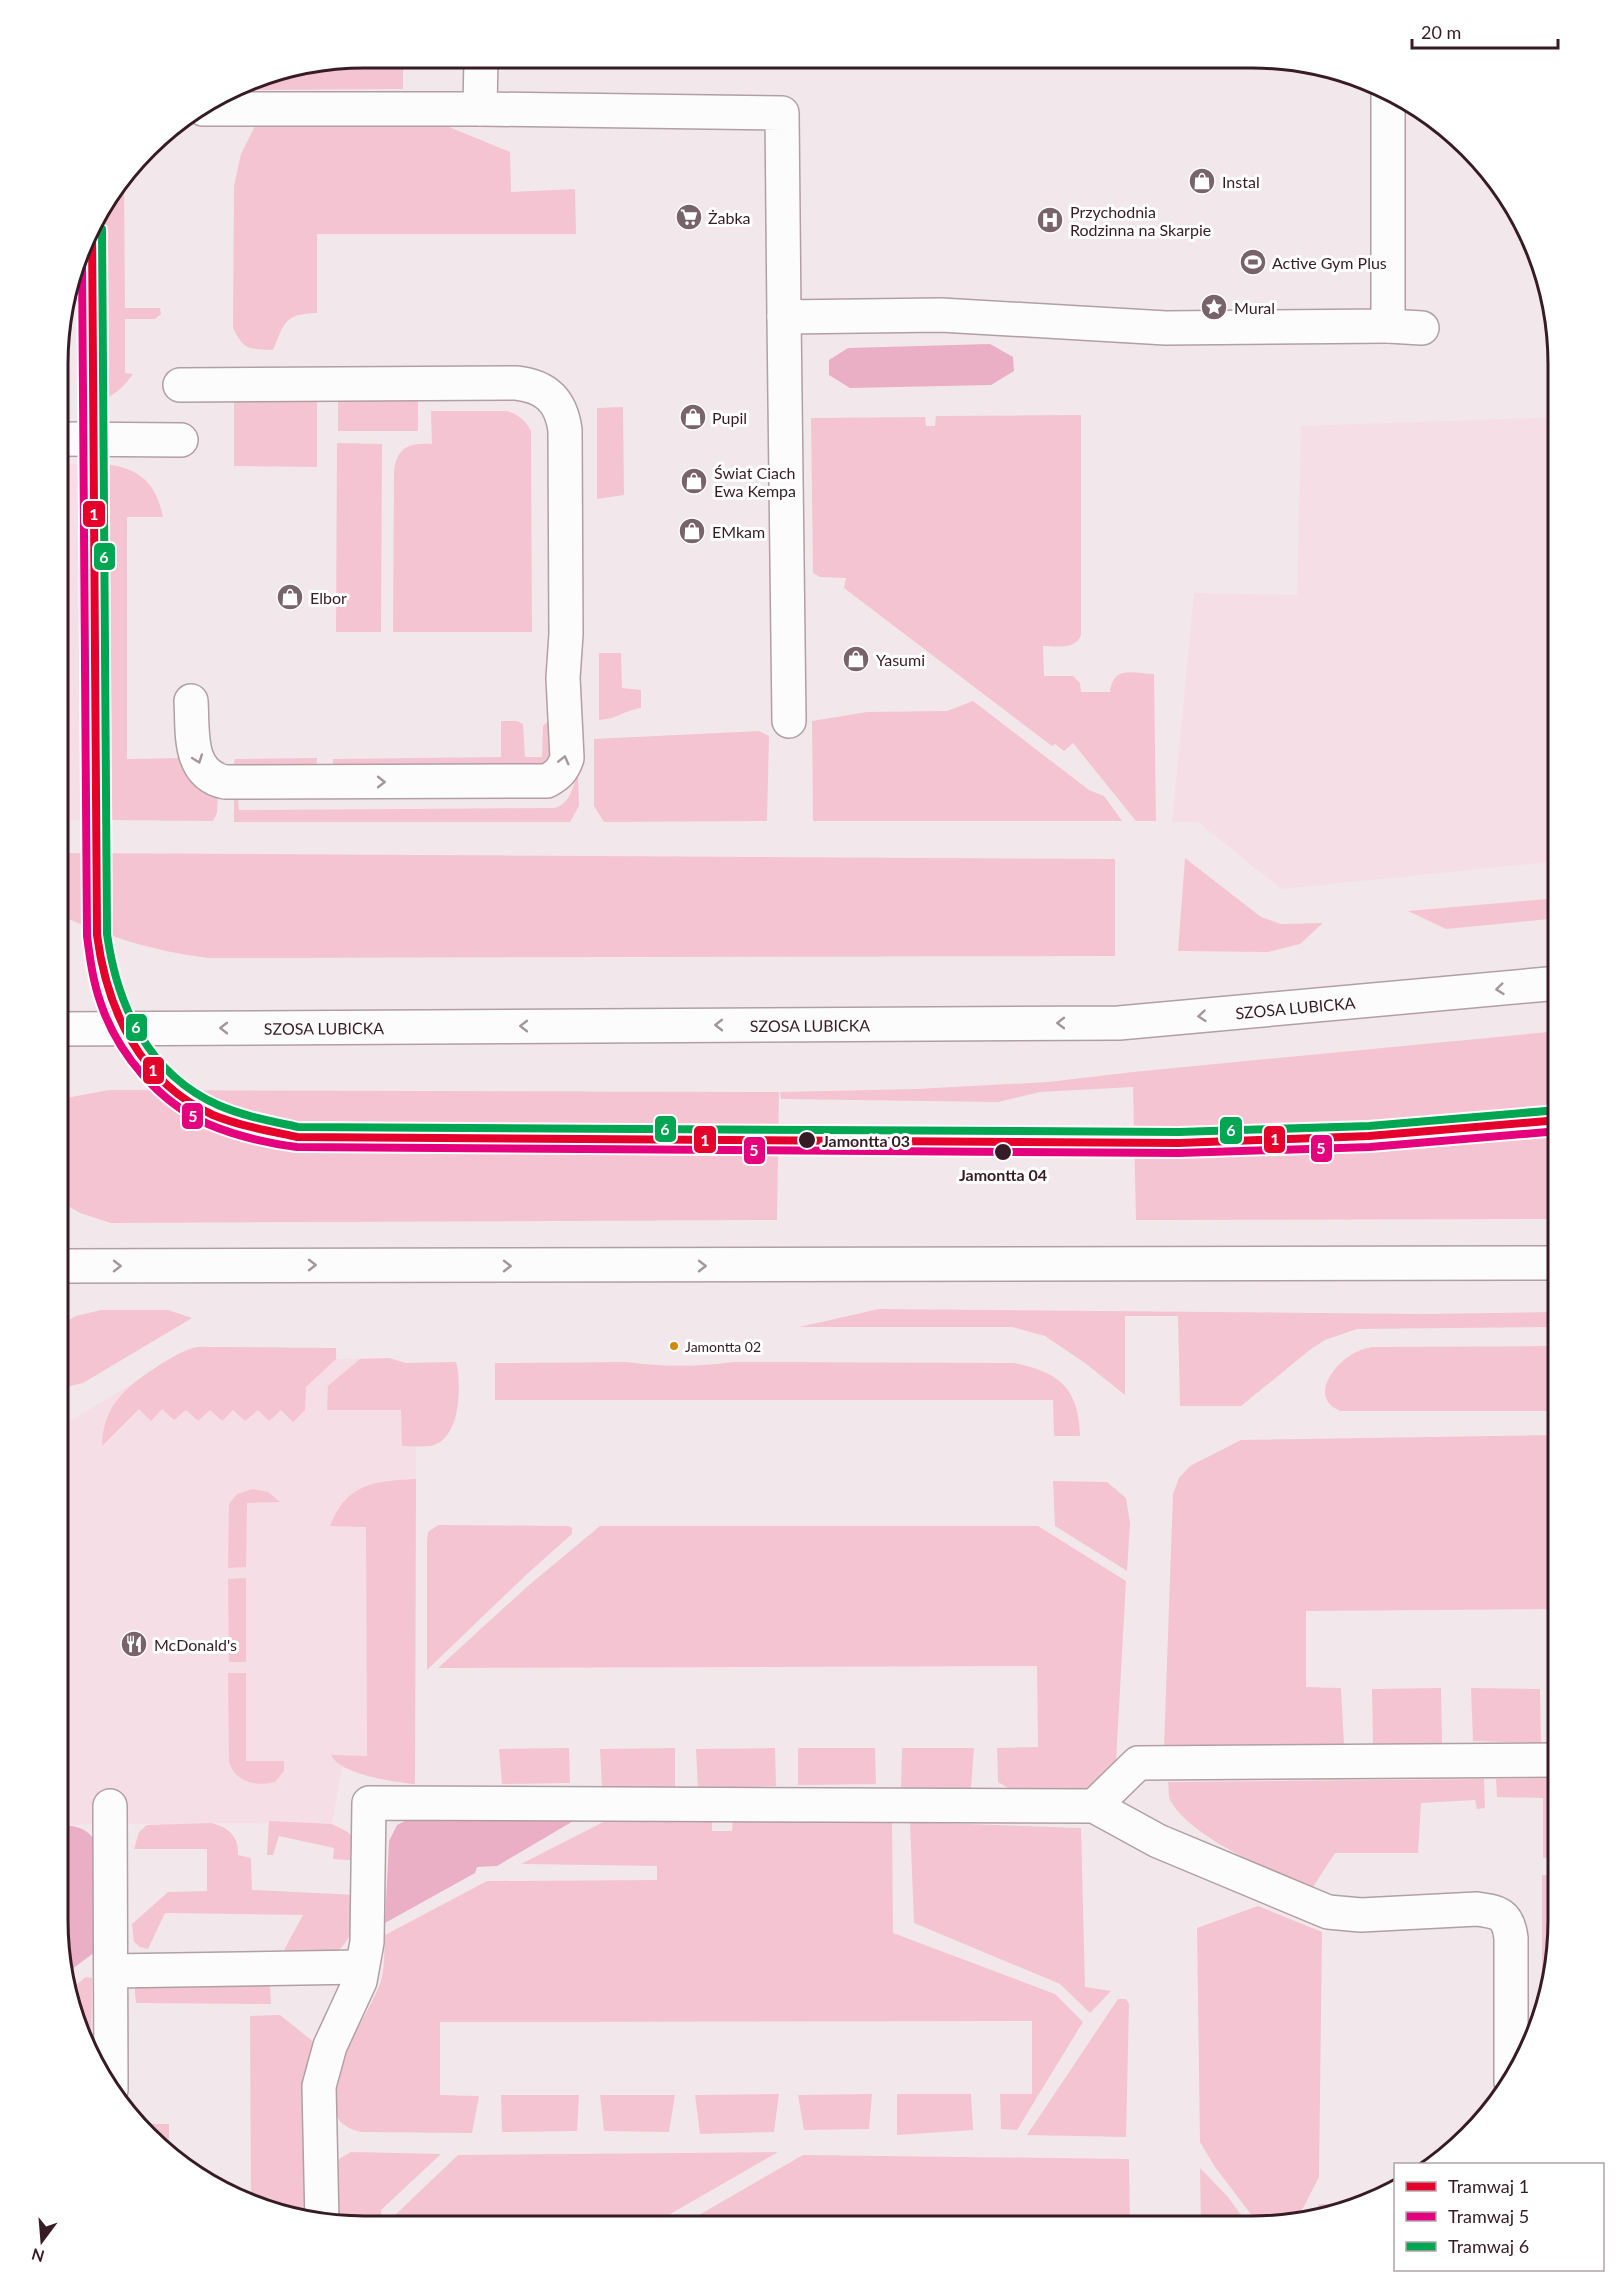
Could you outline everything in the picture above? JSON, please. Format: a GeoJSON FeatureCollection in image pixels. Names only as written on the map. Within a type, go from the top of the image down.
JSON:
{"type":"FeatureCollection","features":[{"type":"Feature","properties":{"kind":"street"},"geometry":{"type":"LineString","coordinates":[[480,68],[480,109]]}},
{"type":"Feature","properties":{"kind":"street"},"geometry":{"type":"LineString","coordinates":[[1388,101],[1388,326]]}},
{"type":"Feature","properties":{"kind":"street"},"geometry":{"type":"LineString","coordinates":[[213,109],[480,109],[782,113],[789,721]]}},
{"type":"Feature","properties":{"kind":"street"},"geometry":{"type":"LineString","coordinates":[[784,317],[941,315],[1166,328],[1388,326],[1422,328]]}},
{"type":"Feature","properties":{"kind":"street"},"geometry":{"type":"LineString","coordinates":[[180,385],[516,383],[530,385],[543,391],[554,400],[560,409],[565,430],[566,634],[563,678],[567,758],[557,776],[547,781],[225,782],[216,780],[201,768],[194,754],[191,701]]}},
{"type":"Feature","properties":{"kind":"street"},"geometry":{"type":"LineString","coordinates":[[68,440],[181,440]]}},
{"type":"Feature","properties":{"kind":"street","name":"SZOSA LUBICKA"},"geometry":{"type":"LineString","coordinates":[[68,1029],[1119,1023],[1548,984]]}},
{"type":"Feature","properties":{"kind":"street"},"geometry":{"type":"LineString","coordinates":[[68,1266],[1548,1263]]}},
{"type":"Feature","properties":{"kind":"street"},"geometry":{"type":"LineString","coordinates":[[1094,1806],[1138,1763],[1548,1760]]}},
{"type":"Feature","properties":{"kind":"street"},"geometry":{"type":"LineString","coordinates":[[322,2212],[319,2086],[330,2046],[360,1981],[367,1942],[369,1803],[1094,1806],[1158,1841],[1328,1912],[1361,1915],[1477,1909],[1493,1911],[1503,1917],[1509,1926],[1511,1938],[1511,2063]]}},
{"type":"Feature","properties":{"kind":"street"},"geometry":{"type":"LineString","coordinates":[[110,1806],[111,2074]]}},
{"type":"Feature","properties":{"kind":"street"},"geometry":{"type":"LineString","coordinates":[[111,1971],[362,1967]]}},
{"type":"Feature","properties":{"kind":"shaded area"},"geometry":{"type":"Polygon","coordinates":[[[403,68],[403,89],[256,90],[256,88],[268,83],[325,70],[403,68]]]}},
{"type":"Feature","properties":{"kind":"shaded area"},"geometry":{"type":"Polygon","coordinates":[[[437,122],[510,152],[511,192],[575,189],[576,234],[317,234],[317,313],[298,315],[287,321],[273,350],[253,349],[244,345],[233,328],[234,186],[241,154],[256,124],[437,122]]]}},
{"type":"Feature","properties":{"kind":"shaded area"},"geometry":{"type":"Polygon","coordinates":[[[124,190],[125,308],[160,308],[161,314],[155,319],[125,319],[125,373],[133,374],[120,389],[104,399],[103,223],[124,190]]]}},
{"type":"Feature","properties":{"kind":"shaded area"},"geometry":{"type":"Polygon","coordinates":[[[990,344],[1013,357],[1014,371],[991,385],[850,388],[829,375],[829,360],[848,348],[990,344]]]}},
{"type":"Feature","properties":{"kind":"shaded area"},"geometry":{"type":"Polygon","coordinates":[[[338,400],[418,400],[418,431],[338,431],[338,400]]]}},
{"type":"Feature","properties":{"kind":"shaded area"},"geometry":{"type":"Polygon","coordinates":[[[234,402],[317,402],[317,467],[234,466],[234,402]]]}},
{"type":"Feature","properties":{"kind":"shaded area"},"geometry":{"type":"Polygon","coordinates":[[[623,407],[624,495],[597,499],[597,408],[623,407]]]}},
{"type":"Feature","properties":{"kind":"shaded area"},"geometry":{"type":"Polygon","coordinates":[[[431,411],[507,411],[521,418],[531,431],[532,632],[393,632],[394,470],[399,456],[406,448],[417,444],[432,444],[431,411]]]}},
{"type":"Feature","properties":{"kind":"shaded area"},"geometry":{"type":"Polygon","coordinates":[[[1081,415],[1081,635],[1075,643],[1070,645],[1043,646],[1044,676],[1073,676],[1080,683],[1081,692],[1110,692],[1112,683],[1120,674],[1132,672],[1154,674],[1156,821],[1136,821],[1073,743],[1064,751],[1055,744],[1052,746],[844,588],[846,578],[820,577],[813,573],[811,418],[925,417],[926,426],[935,426],[936,416],[1081,415]]]}},
{"type":"Feature","properties":{"kind":"shaded area"},"geometry":{"type":"Polygon","coordinates":[[[1548,417],[1548,862],[1281,889],[1198,822],[1172,822],[1194,593],[1297,595],[1301,426],[1548,417]]]}},
{"type":"Feature","properties":{"kind":"shaded area"},"geometry":{"type":"Polygon","coordinates":[[[337,443],[382,444],[381,632],[336,632],[337,443]]]}},
{"type":"Feature","properties":{"kind":"shaded area"},"geometry":{"type":"Polygon","coordinates":[[[68,464],[104,464],[106,820],[68,820],[68,464]]]}},
{"type":"Feature","properties":{"kind":"shaded area"},"geometry":{"type":"Polygon","coordinates":[[[104,464],[127,469],[144,479],[156,495],[163,517],[127,517],[127,759],[183,758],[218,792],[217,813],[213,821],[106,820],[104,464]]]}},
{"type":"Feature","properties":{"kind":"shaded area"},"geometry":{"type":"Polygon","coordinates":[[[599,653],[621,653],[622,688],[641,690],[641,708],[599,720],[599,653]]]}},
{"type":"Feature","properties":{"kind":"shaded area"},"geometry":{"type":"Polygon","coordinates":[[[973,701],[1089,790],[1104,796],[1122,821],[813,821],[812,721],[867,712],[947,711],[973,701]]]}},
{"type":"Feature","properties":{"kind":"shaded area"},"geometry":{"type":"Polygon","coordinates":[[[501,721],[517,721],[523,724],[525,757],[542,757],[543,726],[547,722],[554,722],[555,753],[545,768],[333,771],[333,759],[501,757],[501,721]]]}},
{"type":"Feature","properties":{"kind":"shaded area"},"geometry":{"type":"Polygon","coordinates":[[[759,731],[769,736],[767,821],[604,822],[594,806],[594,739],[759,731]]]}},
{"type":"Feature","properties":{"kind":"shaded area"},"geometry":{"type":"Polygon","coordinates":[[[317,758],[316,770],[232,770],[235,759],[317,758]]]}},
{"type":"Feature","properties":{"kind":"shaded area"},"geometry":{"type":"Polygon","coordinates":[[[578,772],[579,806],[570,822],[234,822],[234,792],[238,797],[239,810],[554,808],[567,799],[578,772]]]}},
{"type":"Feature","properties":{"kind":"shaded area"},"geometry":{"type":"Polygon","coordinates":[[[68,853],[1115,859],[1115,956],[208,958],[132,942],[68,919],[68,853]]]}},
{"type":"Feature","properties":{"kind":"shaded area"},"geometry":{"type":"Polygon","coordinates":[[[1185,858],[1261,917],[1281,924],[1323,923],[1300,944],[1268,952],[1178,951],[1185,858]]]}},
{"type":"Feature","properties":{"kind":"shaded area"},"geometry":{"type":"Polygon","coordinates":[[[1548,899],[1548,919],[1446,929],[1408,911],[1548,899]]]}},
{"type":"Feature","properties":{"kind":"shaded area"},"geometry":{"type":"Polygon","coordinates":[[[1548,1032],[1548,1219],[1136,1220],[1133,1087],[1040,1092],[998,1102],[781,1099],[780,1092],[916,1089],[1048,1082],[1548,1032]]]}},
{"type":"Feature","properties":{"kind":"shaded area"},"geometry":{"type":"Polygon","coordinates":[[[109,1090],[779,1092],[777,1220],[111,1223],[80,1213],[68,1206],[68,1098],[109,1090]]]}},
{"type":"Feature","properties":{"kind":"shaded area"},"geometry":{"type":"Polygon","coordinates":[[[879,1309],[1424,1314],[1548,1312],[1548,1327],[1357,1329],[1325,1340],[1311,1349],[1241,1406],[1180,1406],[1178,1316],[1125,1316],[1125,1395],[1085,1363],[1045,1336],[1012,1327],[799,1327],[879,1309]]]}},
{"type":"Feature","properties":{"kind":"shaded area"},"geometry":{"type":"Polygon","coordinates":[[[101,1310],[168,1310],[192,1318],[83,1383],[68,1387],[68,1320],[76,1316],[101,1310]]]}},
{"type":"Feature","properties":{"kind":"shaded area"},"geometry":{"type":"Polygon","coordinates":[[[1548,1346],[1548,1411],[1340,1411],[1326,1398],[1325,1389],[1332,1372],[1346,1358],[1370,1347],[1548,1346]]]}},
{"type":"Feature","properties":{"kind":"shaded area"},"geometry":{"type":"Polygon","coordinates":[[[198,1347],[336,1348],[336,1359],[306,1387],[305,1410],[293,1422],[281,1410],[269,1421],[258,1410],[245,1421],[233,1410],[222,1421],[210,1410],[198,1421],[186,1410],[174,1420],[162,1409],[151,1421],[139,1409],[102,1446],[106,1420],[117,1400],[144,1375],[184,1351],[198,1347]]]}},
{"type":"Feature","properties":{"kind":"shaded area"},"geometry":{"type":"Polygon","coordinates":[[[192,1348],[336,1348],[337,1359],[389,1358],[406,1363],[456,1362],[459,1373],[456,1421],[443,1440],[432,1446],[416,1446],[415,1784],[379,1778],[342,1767],[332,1824],[68,1825],[68,1422],[192,1348]]]}},
{"type":"Feature","properties":{"kind":"shaded area"},"geometry":{"type":"Polygon","coordinates":[[[389,1358],[406,1363],[456,1362],[459,1384],[457,1411],[448,1434],[440,1442],[430,1446],[402,1446],[401,1410],[327,1410],[328,1386],[360,1359],[389,1358]]]}},
{"type":"Feature","properties":{"kind":"shaded area"},"geometry":{"type":"Polygon","coordinates":[[[627,1362],[680,1366],[733,1362],[1014,1363],[1044,1372],[1064,1385],[1076,1406],[1080,1436],[1054,1436],[1053,1400],[495,1400],[495,1363],[627,1362]]]}},
{"type":"Feature","properties":{"kind":"shaded area"},"geometry":{"type":"Polygon","coordinates":[[[1548,1435],[1548,1609],[1306,1611],[1306,1687],[1341,1688],[1344,1744],[1164,1747],[1173,1494],[1179,1478],[1190,1466],[1241,1440],[1548,1435]]]}},
{"type":"Feature","properties":{"kind":"shaded area"},"geometry":{"type":"Polygon","coordinates":[[[416,1479],[415,1784],[356,1772],[345,1768],[331,1755],[367,1756],[366,1527],[330,1526],[345,1501],[364,1487],[387,1481],[416,1479]]]}},
{"type":"Feature","properties":{"kind":"shaded area"},"geometry":{"type":"Polygon","coordinates":[[[1053,1481],[1107,1482],[1126,1498],[1130,1523],[1127,1571],[1055,1526],[1053,1481]]]}},
{"type":"Feature","properties":{"kind":"shaded area"},"geometry":{"type":"Polygon","coordinates":[[[253,1489],[268,1492],[280,1502],[247,1503],[246,1567],[228,1568],[229,1504],[237,1494],[253,1489]]]}},
{"type":"Feature","properties":{"kind":"shaded area"},"geometry":{"type":"Polygon","coordinates":[[[438,1525],[568,1526],[572,1528],[572,1534],[427,1670],[427,1541],[428,1532],[438,1525]]]}},
{"type":"Feature","properties":{"kind":"shaded area"},"geometry":{"type":"Polygon","coordinates":[[[600,1526],[1038,1526],[1126,1581],[1116,1762],[1091,1791],[1010,1789],[998,1782],[997,1748],[1038,1747],[1037,1666],[438,1668],[529,1585],[600,1526]]]}},
{"type":"Feature","properties":{"kind":"shaded area"},"geometry":{"type":"Polygon","coordinates":[[[246,1578],[246,1662],[229,1662],[228,1579],[246,1578]]]}},
{"type":"Feature","properties":{"kind":"shaded area"},"geometry":{"type":"Polygon","coordinates":[[[228,1673],[246,1673],[246,1761],[284,1761],[284,1771],[275,1782],[261,1784],[247,1781],[232,1769],[229,1762],[228,1673]]]}},
{"type":"Feature","properties":{"kind":"shaded area"},"geometry":{"type":"Polygon","coordinates":[[[1441,1688],[1442,1743],[1373,1744],[1372,1689],[1441,1688]]]}},
{"type":"Feature","properties":{"kind":"shaded area"},"geometry":{"type":"Polygon","coordinates":[[[1471,1688],[1540,1689],[1541,1743],[1473,1741],[1471,1688]]]}},
{"type":"Feature","properties":{"kind":"shaded area"},"geometry":{"type":"Polygon","coordinates":[[[569,1748],[570,1783],[502,1784],[499,1749],[569,1748]]]}},
{"type":"Feature","properties":{"kind":"shaded area"},"geometry":{"type":"Polygon","coordinates":[[[675,1748],[675,1788],[602,1787],[600,1749],[675,1748]]]}},
{"type":"Feature","properties":{"kind":"shaded area"},"geometry":{"type":"Polygon","coordinates":[[[775,1748],[776,1786],[698,1789],[696,1749],[775,1748]]]}},
{"type":"Feature","properties":{"kind":"shaded area"},"geometry":{"type":"Polygon","coordinates":[[[798,1748],[875,1748],[876,1784],[798,1785],[798,1748]]]}},
{"type":"Feature","properties":{"kind":"shaded area"},"geometry":{"type":"Polygon","coordinates":[[[902,1748],[974,1748],[971,1788],[901,1788],[902,1748]]]}},
{"type":"Feature","properties":{"kind":"shaded area"},"geometry":{"type":"Polygon","coordinates":[[[1548,1778],[1548,1858],[1543,1858],[1543,1798],[1497,1797],[1496,1779],[1548,1778]]]}},
{"type":"Feature","properties":{"kind":"shaded area"},"geometry":{"type":"Polygon","coordinates":[[[1484,1779],[1485,1808],[1477,1809],[1475,1800],[1421,1803],[1418,1853],[1335,1853],[1311,1890],[1234,1852],[1195,1828],[1180,1814],[1170,1800],[1168,1782],[1484,1779]]]}},
{"type":"Feature","properties":{"kind":"shaded area"},"geometry":{"type":"Polygon","coordinates":[[[615,1816],[712,1817],[712,1831],[732,1831],[733,1818],[892,1820],[893,1933],[1055,1994],[1083,2022],[1017,2130],[1001,2129],[1000,2094],[1032,2094],[1032,2021],[440,2022],[440,2095],[479,2096],[472,2133],[362,2132],[342,2123],[334,2108],[334,2088],[341,2065],[381,1981],[385,1935],[487,1881],[657,1880],[657,1866],[521,1864],[615,1816]]]}},
{"type":"Feature","properties":{"kind":"shaded area"},"geometry":{"type":"Polygon","coordinates":[[[407,1820],[575,1820],[497,1866],[477,1867],[475,1873],[385,1923],[389,1841],[397,1825],[407,1820]]]}},
{"type":"Feature","properties":{"kind":"shaded area"},"geometry":{"type":"Polygon","coordinates":[[[269,1821],[332,1824],[356,1839],[361,1861],[333,1859],[334,1848],[279,1836],[273,1855],[267,1855],[269,1821]]]}},
{"type":"Feature","properties":{"kind":"shaded area"},"geometry":{"type":"Polygon","coordinates":[[[910,1822],[1081,1828],[1085,1987],[1111,1991],[1090,2013],[1060,1984],[914,1923],[910,1822]]]}},
{"type":"Feature","properties":{"kind":"shaded area"},"geometry":{"type":"Polygon","coordinates":[[[211,1823],[231,1833],[237,1843],[238,1855],[251,1858],[252,1890],[357,1895],[353,1926],[345,1944],[338,1951],[317,1957],[284,1950],[303,1915],[165,1913],[148,1949],[134,1942],[132,1924],[168,1892],[207,1891],[207,1849],[134,1849],[139,1832],[147,1825],[211,1823]]]}},
{"type":"Feature","properties":{"kind":"shaded area"},"geometry":{"type":"Polygon","coordinates":[[[68,1826],[80,1828],[89,1833],[96,1843],[95,1952],[72,1969],[68,1939],[68,1826]]]}},
{"type":"Feature","properties":{"kind":"shaded area"},"geometry":{"type":"Polygon","coordinates":[[[1542,1875],[1548,1875],[1548,1939],[1542,1981],[1542,1875]]]}},
{"type":"Feature","properties":{"kind":"shaded area"},"geometry":{"type":"Polygon","coordinates":[[[1258,1906],[1322,1932],[1319,2177],[1301,2211],[1252,2216],[1215,2167],[1200,2142],[1197,1928],[1258,1906]]]}},
{"type":"Feature","properties":{"kind":"shaded area"},"geometry":{"type":"Polygon","coordinates":[[[86,1977],[92,1978],[91,2036],[83,2015],[75,1985],[86,1977]]]}},
{"type":"Feature","properties":{"kind":"shaded area"},"geometry":{"type":"Polygon","coordinates":[[[134,1982],[270,1985],[271,2004],[136,2003],[134,1982]]]}},
{"type":"Feature","properties":{"kind":"shaded area"},"geometry":{"type":"Polygon","coordinates":[[[1118,1999],[1126,1999],[1129,2004],[1126,2137],[1027,2135],[1118,1999]]]}},
{"type":"Feature","properties":{"kind":"shaded area"},"geometry":{"type":"Polygon","coordinates":[[[280,2015],[315,2043],[303,2076],[305,2210],[251,2193],[250,2016],[280,2015]]]}},
{"type":"Feature","properties":{"kind":"shaded area"},"geometry":{"type":"Polygon","coordinates":[[[779,2094],[774,2132],[700,2134],[695,2095],[779,2094]]]}},
{"type":"Feature","properties":{"kind":"shaded area"},"geometry":{"type":"Polygon","coordinates":[[[872,2094],[869,2129],[804,2130],[798,2095],[872,2094]]]}},
{"type":"Feature","properties":{"kind":"shaded area"},"geometry":{"type":"Polygon","coordinates":[[[897,2094],[971,2094],[973,2130],[897,2135],[897,2094]]]}},
{"type":"Feature","properties":{"kind":"shaded area"},"geometry":{"type":"Polygon","coordinates":[[[501,2095],[579,2095],[577,2131],[502,2132],[501,2095]]]}},
{"type":"Feature","properties":{"kind":"shaded area"},"geometry":{"type":"Polygon","coordinates":[[[600,2095],[675,2095],[669,2132],[604,2131],[600,2095]]]}},
{"type":"Feature","properties":{"kind":"shaded area"},"geometry":{"type":"Polygon","coordinates":[[[149,2124],[169,2124],[169,2143],[149,2124]]]}},
{"type":"Feature","properties":{"kind":"shaded area"},"geometry":{"type":"Polygon","coordinates":[[[351,2152],[441,2154],[381,2210],[381,2216],[336,2214],[336,2166],[339,2159],[351,2152]]]}},
{"type":"Feature","properties":{"kind":"shaded area"},"geometry":{"type":"Polygon","coordinates":[[[778,2152],[667,2216],[394,2216],[458,2155],[778,2152]]]}},
{"type":"Feature","properties":{"kind":"shaded area"},"geometry":{"type":"Polygon","coordinates":[[[803,2155],[1129,2159],[1130,2216],[697,2216],[803,2155]]]}},
{"type":"Feature","properties":{"kind":"shaded area"},"geometry":{"type":"Polygon","coordinates":[[[1200,2168],[1228,2197],[1242,2216],[1201,2216],[1200,2168]]]}},
{"type":"Feature","properties":{"kind":"shaded area"},"geometry":{"type":"Polygon","coordinates":[[[1319,2204],[1333,2204],[1329,2205],[1317,2208],[1319,2204]]]}},
{"type":"Feature","properties":{"kind":"tram line","name":"6"},"geometry":{"type":"LineString","coordinates":[[102,229],[107,934],[119,986],[140,1034],[155,1056],[194,1092],[237,1112],[298,1127],[1179,1132],[1369,1126],[1548,1111]]}},
{"type":"Feature","properties":{"kind":"tram line","name":"1"},"geometry":{"type":"LineString","coordinates":[[92,246],[97,935],[109,990],[131,1041],[165,1084],[187,1101],[223,1119],[297,1137],[1179,1143],[1369,1136],[1548,1121]]}},
{"type":"Feature","properties":{"kind":"tram line","name":"5"},"geometry":{"type":"LineString","coordinates":[[82,271],[87,936],[98,996],[108,1023],[118,1041],[129,1058],[157,1090],[190,1115],[208,1124],[241,1135],[297,1147],[1179,1153],[1370,1147],[1548,1132]]}},
{"type":"Feature","properties":{"kind":"place","name":"Instal"},"geometry":{"type":"Point","coordinates":[1202,181]}},
{"type":"Feature","properties":{"kind":"place","name":"Żabka"},"geometry":{"type":"Point","coordinates":[689,217]}},
{"type":"Feature","properties":{"kind":"place","name":"Przychodnia Rodzinna na Skarpie"},"geometry":{"type":"Point","coordinates":[1050,220]}},
{"type":"Feature","properties":{"kind":"place","name":"Active Gym Plus"},"geometry":{"type":"Point","coordinates":[1253,262]}},
{"type":"Feature","properties":{"kind":"place","name":"Mural"},"geometry":{"type":"Point","coordinates":[1214,307]}},
{"type":"Feature","properties":{"kind":"place","name":"Pupil"},"geometry":{"type":"Point","coordinates":[693,417]}},
{"type":"Feature","properties":{"kind":"place","name":"Świat Ciach Ewa Kempa"},"geometry":{"type":"Point","coordinates":[694,481]}},
{"type":"Feature","properties":{"kind":"place","name":"EMkam"},"geometry":{"type":"Point","coordinates":[692,531]}},
{"type":"Feature","properties":{"kind":"place","name":"Elbor"},"geometry":{"type":"Point","coordinates":[290,597]}},
{"type":"Feature","properties":{"kind":"place","name":"Yasumi"},"geometry":{"type":"Point","coordinates":[856,659]}},
{"type":"Feature","properties":{"kind":"place","name":"Jamontta 03"},"geometry":{"type":"Point","coordinates":[807,1140]}},
{"type":"Feature","properties":{"kind":"place","name":"Jamontta 04"},"geometry":{"type":"Point","coordinates":[1003,1152]}},
{"type":"Feature","properties":{"kind":"place","name":"Jamontta 02"},"geometry":{"type":"Point","coordinates":[674,1346]}},
{"type":"Feature","properties":{"kind":"place","name":"McDonald's"},"geometry":{"type":"Point","coordinates":[134,1644]}}]}
